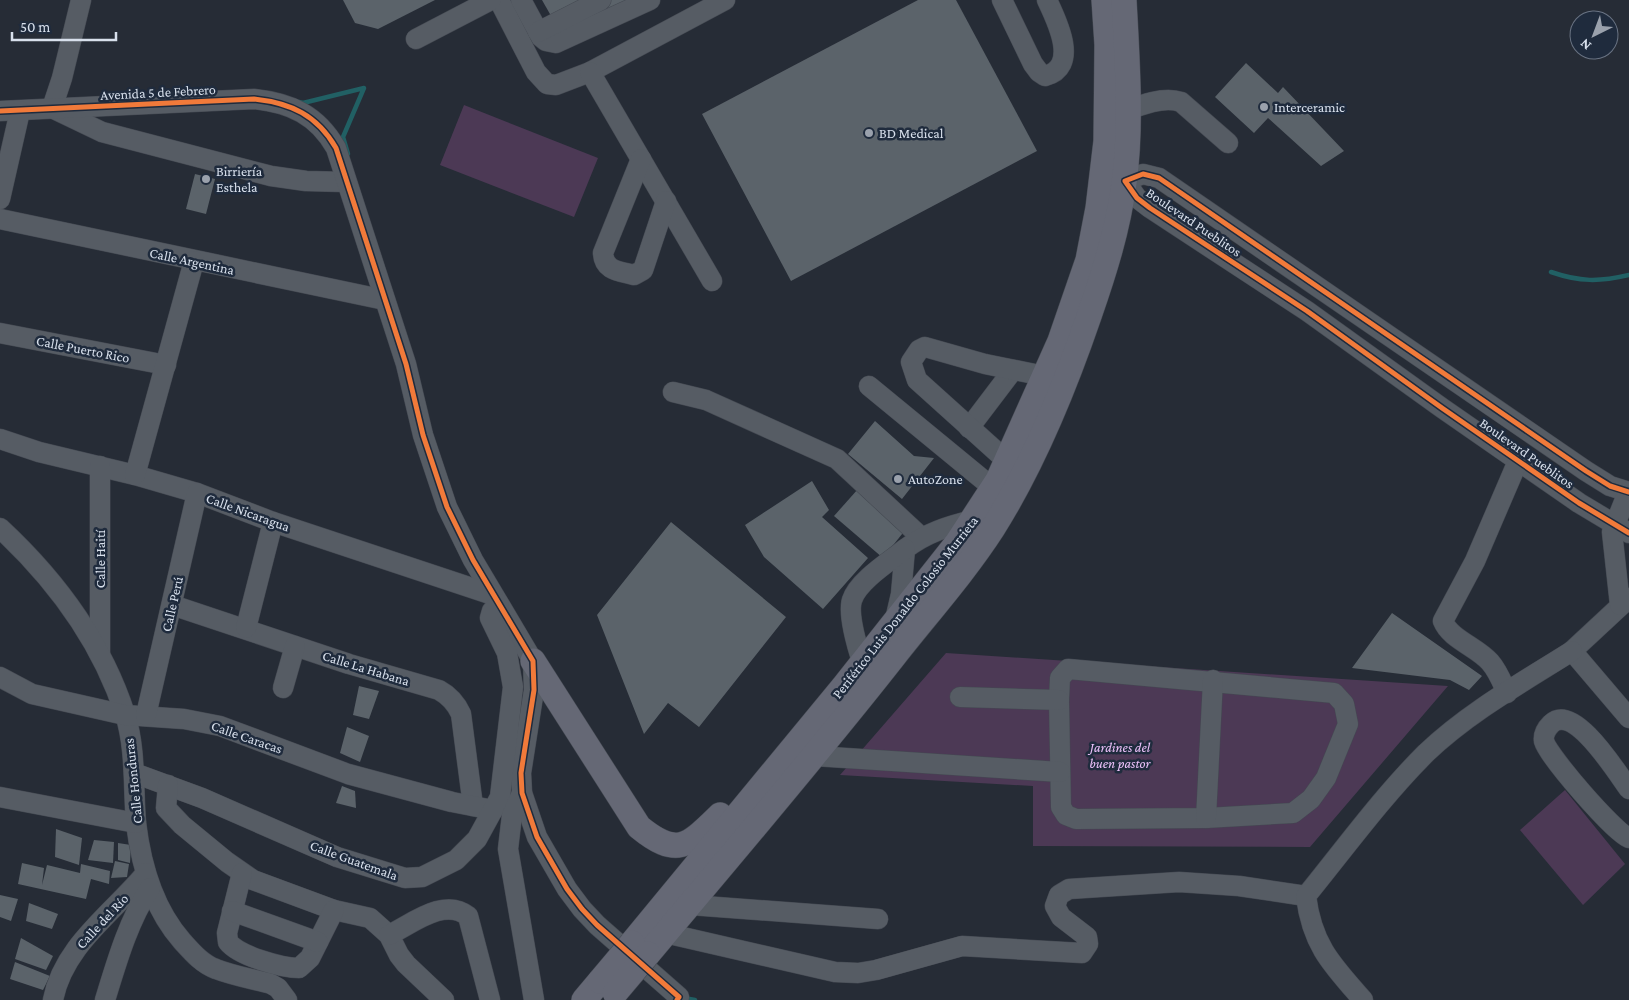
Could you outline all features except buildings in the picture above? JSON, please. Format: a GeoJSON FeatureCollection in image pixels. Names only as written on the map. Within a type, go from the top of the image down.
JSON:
{"type":"FeatureCollection","features":[{"type":"Feature","properties":{"kind":"main road","name":"Periférico Luis Donaldo Colosio Murrieta"},"geometry":{"type":"LineString","coordinates":[[602,994],[867,675],[982,525],[1001,495],[1106,266],[1125,182],[1113,123],[1104,0]]}},
{"type":"Feature","properties":{"kind":"main road","name":"Periférico Luis Donaldo Colosio Murrieta"},"geometry":{"type":"LineString","coordinates":[[1055,379],[1060,341],[1088,260],[1098,208],[1113,123],[1124,0]]}},
{"type":"Feature","properties":{"kind":"main road"},"geometry":{"type":"LineString","coordinates":[[1098,208],[1125,182],[1113,123]]}},
{"type":"Feature","properties":{"kind":"main road","name":"Periférico Luis Donaldo Colosio Murrieta"},"geometry":{"type":"LineString","coordinates":[[867,675],[895,622],[982,525]]}},
{"type":"Feature","properties":{"kind":"main road"},"geometry":{"type":"LineString","coordinates":[[533,661],[639,827],[660,843],[682,845],[694,840],[810,745]]}},
{"type":"Feature","properties":{"kind":"street"},"geometry":{"type":"LineString","coordinates":[[80,0],[62,78],[52,108],[102,132],[271,176],[306,181],[346,182],[406,364],[423,436],[447,507],[473,560],[533,661],[534,690],[521,773],[522,792],[537,837],[567,889],[582,909],[597,925],[681,999]]}},
{"type":"Feature","properties":{"kind":"street"},"geometry":{"type":"LineString","coordinates":[[416,38],[490,0]]}},
{"type":"Feature","properties":{"kind":"street"},"geometry":{"type":"LineString","coordinates":[[499,0],[540,79],[547,84],[556,85],[590,72],[725,0]]}},
{"type":"Feature","properties":{"kind":"street"},"geometry":{"type":"LineString","coordinates":[[521,0],[538,32],[546,41],[561,42],[650,0]]}},
{"type":"Feature","properties":{"kind":"street"},"geometry":{"type":"LineString","coordinates":[[538,32],[601,0]]}},
{"type":"Feature","properties":{"kind":"street"},"geometry":{"type":"LineString","coordinates":[[1002,0],[1033,64],[1038,72],[1046,76],[1054,74],[1060,68],[1064,48],[1048,1]]}},
{"type":"Feature","properties":{"kind":"street"},"geometry":{"type":"LineString","coordinates":[[590,72],[712,281]]}},
{"type":"Feature","properties":{"kind":"street","name":"Avenida 5 de Febrero"},"geometry":{"type":"LineString","coordinates":[[0,112],[254,99],[292,106],[313,118],[336,148],[346,182]]}},
{"type":"Feature","properties":{"kind":"street"},"geometry":{"type":"LineString","coordinates":[[1113,123],[1150,103],[1174,100],[1181,102],[1228,143]]}},
{"type":"Feature","properties":{"kind":"street"},"geometry":{"type":"LineString","coordinates":[[0,199],[20,110]]}},
{"type":"Feature","properties":{"kind":"street"},"geometry":{"type":"LineString","coordinates":[[641,159],[603,253],[603,262],[606,266],[610,269],[634,275],[643,270],[666,201]]}},
{"type":"Feature","properties":{"kind":"street","name":"Boulevard Pueblitos"},"geometry":{"type":"LineString","coordinates":[[1621,528],[1518,460],[1307,311],[1150,208],[1137,198],[1125,182],[1144,174],[1159,178],[1586,471],[1610,486],[1628,492]]}},
{"type":"Feature","properties":{"kind":"street","name":"Calle Argentina"},"geometry":{"type":"LineString","coordinates":[[0,219],[194,262],[385,300]]}},
{"type":"Feature","properties":{"kind":"street"},"geometry":{"type":"LineString","coordinates":[[135,475],[194,262]]}},
{"type":"Feature","properties":{"kind":"street"},"geometry":{"type":"LineString","coordinates":[[1307,311],[1321,311],[1325,307],[1326,302],[1322,291]]}},
{"type":"Feature","properties":{"kind":"street"},"geometry":{"type":"LineString","coordinates":[[1365,352],[1364,338],[1370,331],[1379,329]]}},
{"type":"Feature","properties":{"kind":"street","name":"Calle Puerto Rico"},"geometry":{"type":"LineString","coordinates":[[0,333],[166,365]]}},
{"type":"Feature","properties":{"kind":"street"},"geometry":{"type":"LineString","coordinates":[[1014,468],[917,380],[911,362],[919,350],[925,347],[934,348],[1013,370],[1055,379]]}},
{"type":"Feature","properties":{"kind":"street"},"geometry":{"type":"LineString","coordinates":[[969,428],[1013,370]]}},
{"type":"Feature","properties":{"kind":"street"},"geometry":{"type":"LineString","coordinates":[[869,386],[1001,495]]}},
{"type":"Feature","properties":{"kind":"street"},"geometry":{"type":"LineString","coordinates":[[673,392],[706,400],[837,458],[921,537]]}},
{"type":"Feature","properties":{"kind":"street","name":"Calle Nicaragua"},"geometry":{"type":"LineString","coordinates":[[0,439],[39,452],[135,475],[196,493],[496,600]]}},
{"type":"Feature","properties":{"kind":"street"},"geometry":{"type":"LineString","coordinates":[[1507,693],[1498,671],[1490,662],[1450,631],[1443,621],[1475,561],[1518,460]]}},
{"type":"Feature","properties":{"kind":"street","name":"Calle Haití"},"geometry":{"type":"LineString","coordinates":[[100,466],[100,652]]}},
{"type":"Feature","properties":{"kind":"street"},"geometry":{"type":"LineString","coordinates":[[1363,1000],[1324,954],[1309,916],[1306,896],[1389,794],[1427,753],[1457,728],[1572,651],[1625,601],[1612,540],[1621,528],[1628,492]]}},
{"type":"Feature","properties":{"kind":"street","name":"Calle Perú"},"geometry":{"type":"LineString","coordinates":[[146,715],[196,493]]}},
{"type":"Feature","properties":{"kind":"street"},"geometry":{"type":"LineString","coordinates":[[246,628],[273,522]]}},
{"type":"Feature","properties":{"kind":"street"},"geometry":{"type":"LineString","coordinates":[[867,675],[852,620],[852,600],[863,584],[921,537],[944,527],[982,525]]}},
{"type":"Feature","properties":{"kind":"street","name":"Calle Honduras"},"geometry":{"type":"LineString","coordinates":[[0,528],[57,586],[100,652],[125,715],[134,773],[136,823],[148,880],[174,932],[192,953],[216,969],[271,984],[278,988],[287,1000]]}},
{"type":"Feature","properties":{"kind":"street"},"geometry":{"type":"LineString","coordinates":[[895,622],[901,594],[905,549]]}},
{"type":"Feature","properties":{"kind":"street","name":"Calle Guatemala"},"geometry":{"type":"LineString","coordinates":[[134,773],[168,785],[337,857],[405,878],[422,877],[456,860],[476,839],[483,808],[500,798],[513,687],[507,653],[490,618],[496,600]]}},
{"type":"Feature","properties":{"kind":"street","name":"Calle La Habana"},"geometry":{"type":"LineString","coordinates":[[172,605],[246,628],[349,664],[439,690],[457,705],[461,714],[483,808]]}},
{"type":"Feature","properties":{"kind":"street"},"geometry":{"type":"LineString","coordinates":[[283,688],[295,646]]}},
{"type":"Feature","properties":{"kind":"street"},"geometry":{"type":"LineString","coordinates":[[1572,651],[1629,718]]}},
{"type":"Feature","properties":{"kind":"street"},"geometry":{"type":"LineString","coordinates":[[1068,668],[1213,680],[1334,693],[1344,704],[1348,724],[1326,778],[1304,806],[1293,813],[1276,816],[1206,818],[1071,817],[1063,812],[1061,807],[1059,700],[1060,678],[1068,668]]}},
{"type":"Feature","properties":{"kind":"street","name":"Calle Caracas"},"geometry":{"type":"LineString","coordinates":[[0,677],[32,694],[125,715],[146,715],[220,726],[348,774],[483,808]]}},
{"type":"Feature","properties":{"kind":"street"},"geometry":{"type":"LineString","coordinates":[[1206,818],[1213,680]]}},
{"type":"Feature","properties":{"kind":"street"},"geometry":{"type":"LineString","coordinates":[[960,697],[1059,700]]}},
{"type":"Feature","properties":{"kind":"street"},"geometry":{"type":"LineString","coordinates":[[1629,789],[1586,734],[1574,722],[1564,719],[1554,721],[1546,729],[1544,740],[1552,754],[1594,806],[1621,835],[1629,838]]}},
{"type":"Feature","properties":{"kind":"street"},"geometry":{"type":"LineString","coordinates":[[810,745],[1060,772]]}},
{"type":"Feature","properties":{"kind":"street"},"geometry":{"type":"LineString","coordinates":[[168,785],[165,801],[166,808],[170,813],[242,873],[253,880],[334,910],[370,918],[389,935],[403,959],[444,1000]]}},
{"type":"Feature","properties":{"kind":"street"},"geometry":{"type":"LineString","coordinates":[[522,792],[512,815],[508,849],[534,1000]]}},
{"type":"Feature","properties":{"kind":"street"},"geometry":{"type":"LineString","coordinates":[[0,797],[136,823]]}},
{"type":"Feature","properties":{"kind":"street"},"geometry":{"type":"LineString","coordinates":[[242,873],[227,933],[228,942],[234,949],[286,968],[299,968],[306,964],[334,910]]}},
{"type":"Feature","properties":{"kind":"street"},"geometry":{"type":"LineString","coordinates":[[105,1000],[125,937],[148,880]]}},
{"type":"Feature","properties":{"kind":"street","name":"Calle del Río"},"geometry":{"type":"LineString","coordinates":[[53,1000],[63,969],[75,949],[148,880]]}},
{"type":"Feature","properties":{"kind":"street"},"geometry":{"type":"LineString","coordinates":[[647,940],[835,972],[858,973],[876,970],[962,946],[1082,953],[1088,944],[1087,937],[1061,917],[1055,906],[1056,898],[1069,889],[1179,882],[1239,886],[1306,896]]}},
{"type":"Feature","properties":{"kind":"street"},"geometry":{"type":"LineString","coordinates":[[677,904],[878,919]]}},
{"type":"Feature","properties":{"kind":"street"},"geometry":{"type":"LineString","coordinates":[[389,935],[444,908],[455,908],[462,912],[468,916],[490,1000]]}},
{"type":"Feature","properties":{"kind":"street"},"geometry":{"type":"LineString","coordinates":[[232,911],[318,942]]}},
{"type":"Feature","properties":{"kind":"green space"},"geometry":{"type":"Polygon","coordinates":[[[464,105],[598,158],[574,217],[440,165],[464,105]]]}},
{"type":"Feature","properties":{"kind":"green space","name":"Jardines del buen pastor"},"geometry":{"type":"Polygon","coordinates":[[[946,653],[1448,686],[1310,847],[1033,846],[1033,786],[840,775],[946,653]]]}},
{"type":"Feature","properties":{"kind":"green space"},"geometry":{"type":"Polygon","coordinates":[[[1565,790],[1625,864],[1583,905],[1520,830],[1565,790]]]}},
{"type":"Feature","properties":{"kind":"waterway"},"geometry":{"type":"LineString","coordinates":[[299,102],[303,103],[364,88],[343,137],[348,154]]}},
{"type":"Feature","properties":{"kind":"waterway"},"geometry":{"type":"LineString","coordinates":[[1551,272],[1571,278],[1590,280],[1629,275]]}},
{"type":"Feature","properties":{"kind":"waterway"},"geometry":{"type":"LineString","coordinates":[[684,998],[695,1000]]}},
{"type":"Feature","properties":{"kind":"cycle path"},"geometry":{"type":"LineString","coordinates":[[0,111],[254,99],[280,104],[302,113],[329,137],[336,148],[406,364],[423,435],[447,507],[473,560],[533,661],[534,690],[521,773],[522,793],[537,837],[567,889],[582,909],[597,925],[679,997],[677,1000]]}},
{"type":"Feature","properties":{"kind":"cycle path"},"geometry":{"type":"LineString","coordinates":[[1629,492],[1610,486],[1586,471],[1159,178],[1143,174],[1125,181],[1137,198],[1150,208],[1307,311],[1579,503],[1629,533]]}},
{"type":"Feature","properties":{"kind":"place","name":"Interceramic"},"geometry":{"type":"Point","coordinates":[1264,107]}},
{"type":"Feature","properties":{"kind":"place","name":"BD Medical"},"geometry":{"type":"Point","coordinates":[869,133]}},
{"type":"Feature","properties":{"kind":"place","name":"Birriería Esthela"},"geometry":{"type":"Point","coordinates":[206,179]}},
{"type":"Feature","properties":{"kind":"place","name":"AutoZone"},"geometry":{"type":"Point","coordinates":[898,479]}}]}
